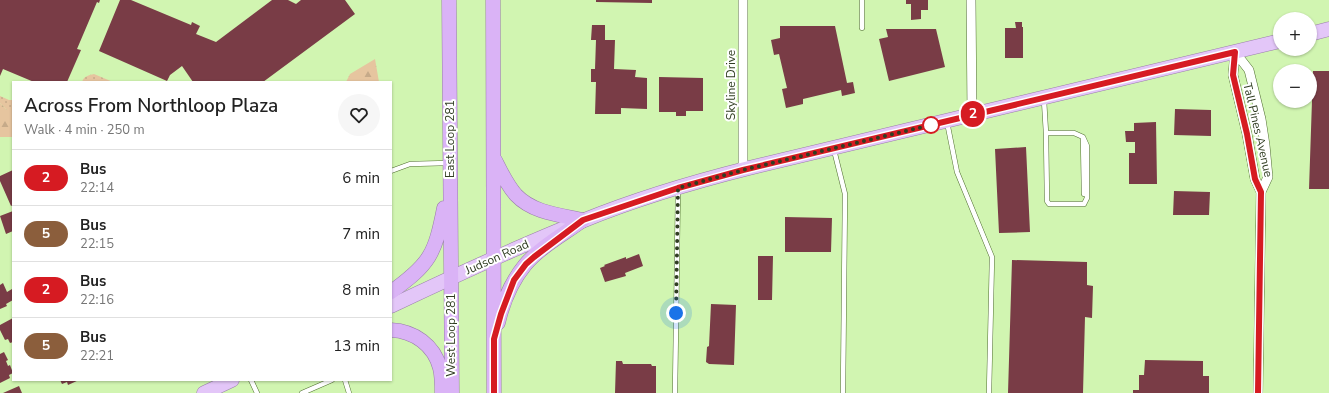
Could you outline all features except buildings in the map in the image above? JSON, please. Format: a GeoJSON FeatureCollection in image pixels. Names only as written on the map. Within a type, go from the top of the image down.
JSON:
{"type":"FeatureCollection","features":[{"type":"Feature","properties":{"kind":"highway","name":"East Loop 281"},"geometry":{"type":"LineString","coordinates":[[449,0],[451,278]]}},
{"type":"Feature","properties":{"kind":"highway"},"geometry":{"type":"LineString","coordinates":[[493,0],[494,393]]}},
{"type":"Feature","properties":{"kind":"highway"},"geometry":{"type":"LineString","coordinates":[[494,158],[512,189],[524,202],[546,212],[583,220]]}},
{"type":"Feature","properties":{"kind":"highway"},"geometry":{"type":"LineString","coordinates":[[392,291],[412,276],[431,255],[438,235],[450,178]]}},
{"type":"Feature","properties":{"kind":"highway"},"geometry":{"type":"LineString","coordinates":[[494,339],[504,302],[519,272],[534,257],[583,220]]}},
{"type":"Feature","properties":{"kind":"highway","name":"West Loop 281"},"geometry":{"type":"LineString","coordinates":[[451,278],[452,393]]}},
{"type":"Feature","properties":{"kind":"highway"},"geometry":{"type":"LineString","coordinates":[[392,330],[410,333],[427,345],[436,357],[440,368],[442,393]]}},
{"type":"Feature","properties":{"kind":"main road"},"geometry":{"type":"LineString","coordinates":[[1317,32],[1329,29]]}},
{"type":"Feature","properties":{"kind":"main road","name":"Judson Road"},"geometry":{"type":"LineString","coordinates":[[392,306],[493,258],[583,220],[678,188],[833,148],[1273,43]]}},
{"type":"Feature","properties":{"kind":"main road"},"geometry":{"type":"LineString","coordinates":[[204,393],[230,381]]}},
{"type":"Feature","properties":{"kind":"street","name":"Skyline Drive"},"geometry":{"type":"LineString","coordinates":[[743,0],[743,170]]}},
{"type":"Feature","properties":{"kind":"street"},"geometry":{"type":"LineString","coordinates":[[971,0],[972,115]]}},
{"type":"Feature","properties":{"kind":"street","name":"Tall Pines Avenue"},"geometry":{"type":"LineString","coordinates":[[1235,52],[1233,75],[1249,141],[1255,179],[1261,192]]}},
{"type":"Feature","properties":{"kind":"street","name":"Tall Pines Avenue"},"geometry":{"type":"LineString","coordinates":[[1235,52],[1249,70],[1261,119],[1268,177],[1261,192],[1258,393]]}},
{"type":"Feature","properties":{"kind":"lane"},"geometry":{"type":"LineString","coordinates":[[862,0],[862,28]]}},
{"type":"Feature","properties":{"kind":"lane"},"geometry":{"type":"LineString","coordinates":[[1044,98],[1047,200],[1049,204],[1084,204],[1083,137],[1074,133],[1046,132]]}},
{"type":"Feature","properties":{"kind":"lane"},"geometry":{"type":"LineString","coordinates":[[946,121],[957,172],[992,257],[989,393]]}},
{"type":"Feature","properties":{"kind":"lane"},"geometry":{"type":"LineString","coordinates":[[833,148],[845,194],[843,393]]}},
{"type":"Feature","properties":{"kind":"lane"},"geometry":{"type":"LineString","coordinates":[[392,171],[410,164],[450,163]]}},
{"type":"Feature","properties":{"kind":"lane"},"geometry":{"type":"LineString","coordinates":[[675,393],[678,188]]}},
{"type":"Feature","properties":{"kind":"lane"},"geometry":{"type":"LineString","coordinates":[[251,381],[257,393]]}},
{"type":"Feature","properties":{"kind":"lane"},"geometry":{"type":"LineString","coordinates":[[302,393],[330,381]]}},
{"type":"Feature","properties":{"kind":"lane"},"geometry":{"type":"LineString","coordinates":[[344,381],[349,393]]}},
{"type":"Feature","properties":{"kind":"green space"},"geometry":{"type":"Polygon","coordinates":[[[375,59],[379,81],[346,81],[350,74],[375,59]]]}},
{"type":"Feature","properties":{"kind":"green space"},"geometry":{"type":"Polygon","coordinates":[[[94,74],[111,81],[82,81],[85,77],[94,74]]]}},
{"type":"Feature","properties":{"kind":"green space"},"geometry":{"type":"Polygon","coordinates":[[[0,96],[12,100],[12,110],[7,110],[0,103],[0,96]]]}},
{"type":"Feature","properties":{"kind":"green space"},"geometry":{"type":"Polygon","coordinates":[[[0,103],[7,110],[12,110],[12,137],[0,137],[0,103]]]}},
{"type":"Feature","properties":{"kind":"bus line","name":"2"},"geometry":{"type":"LineString","coordinates":[[494,393],[494,339],[504,302],[514,280],[526,264],[545,247],[583,220],[678,188],[743,170],[1235,52],[1233,75],[1252,156],[1255,179],[1261,192],[1258,393]]}},
{"type":"Feature","properties":{"kind":"route"},"geometry":{"type":"LineString","coordinates":[[676,313],[678,188],[743,170],[931,125]]}}]}
